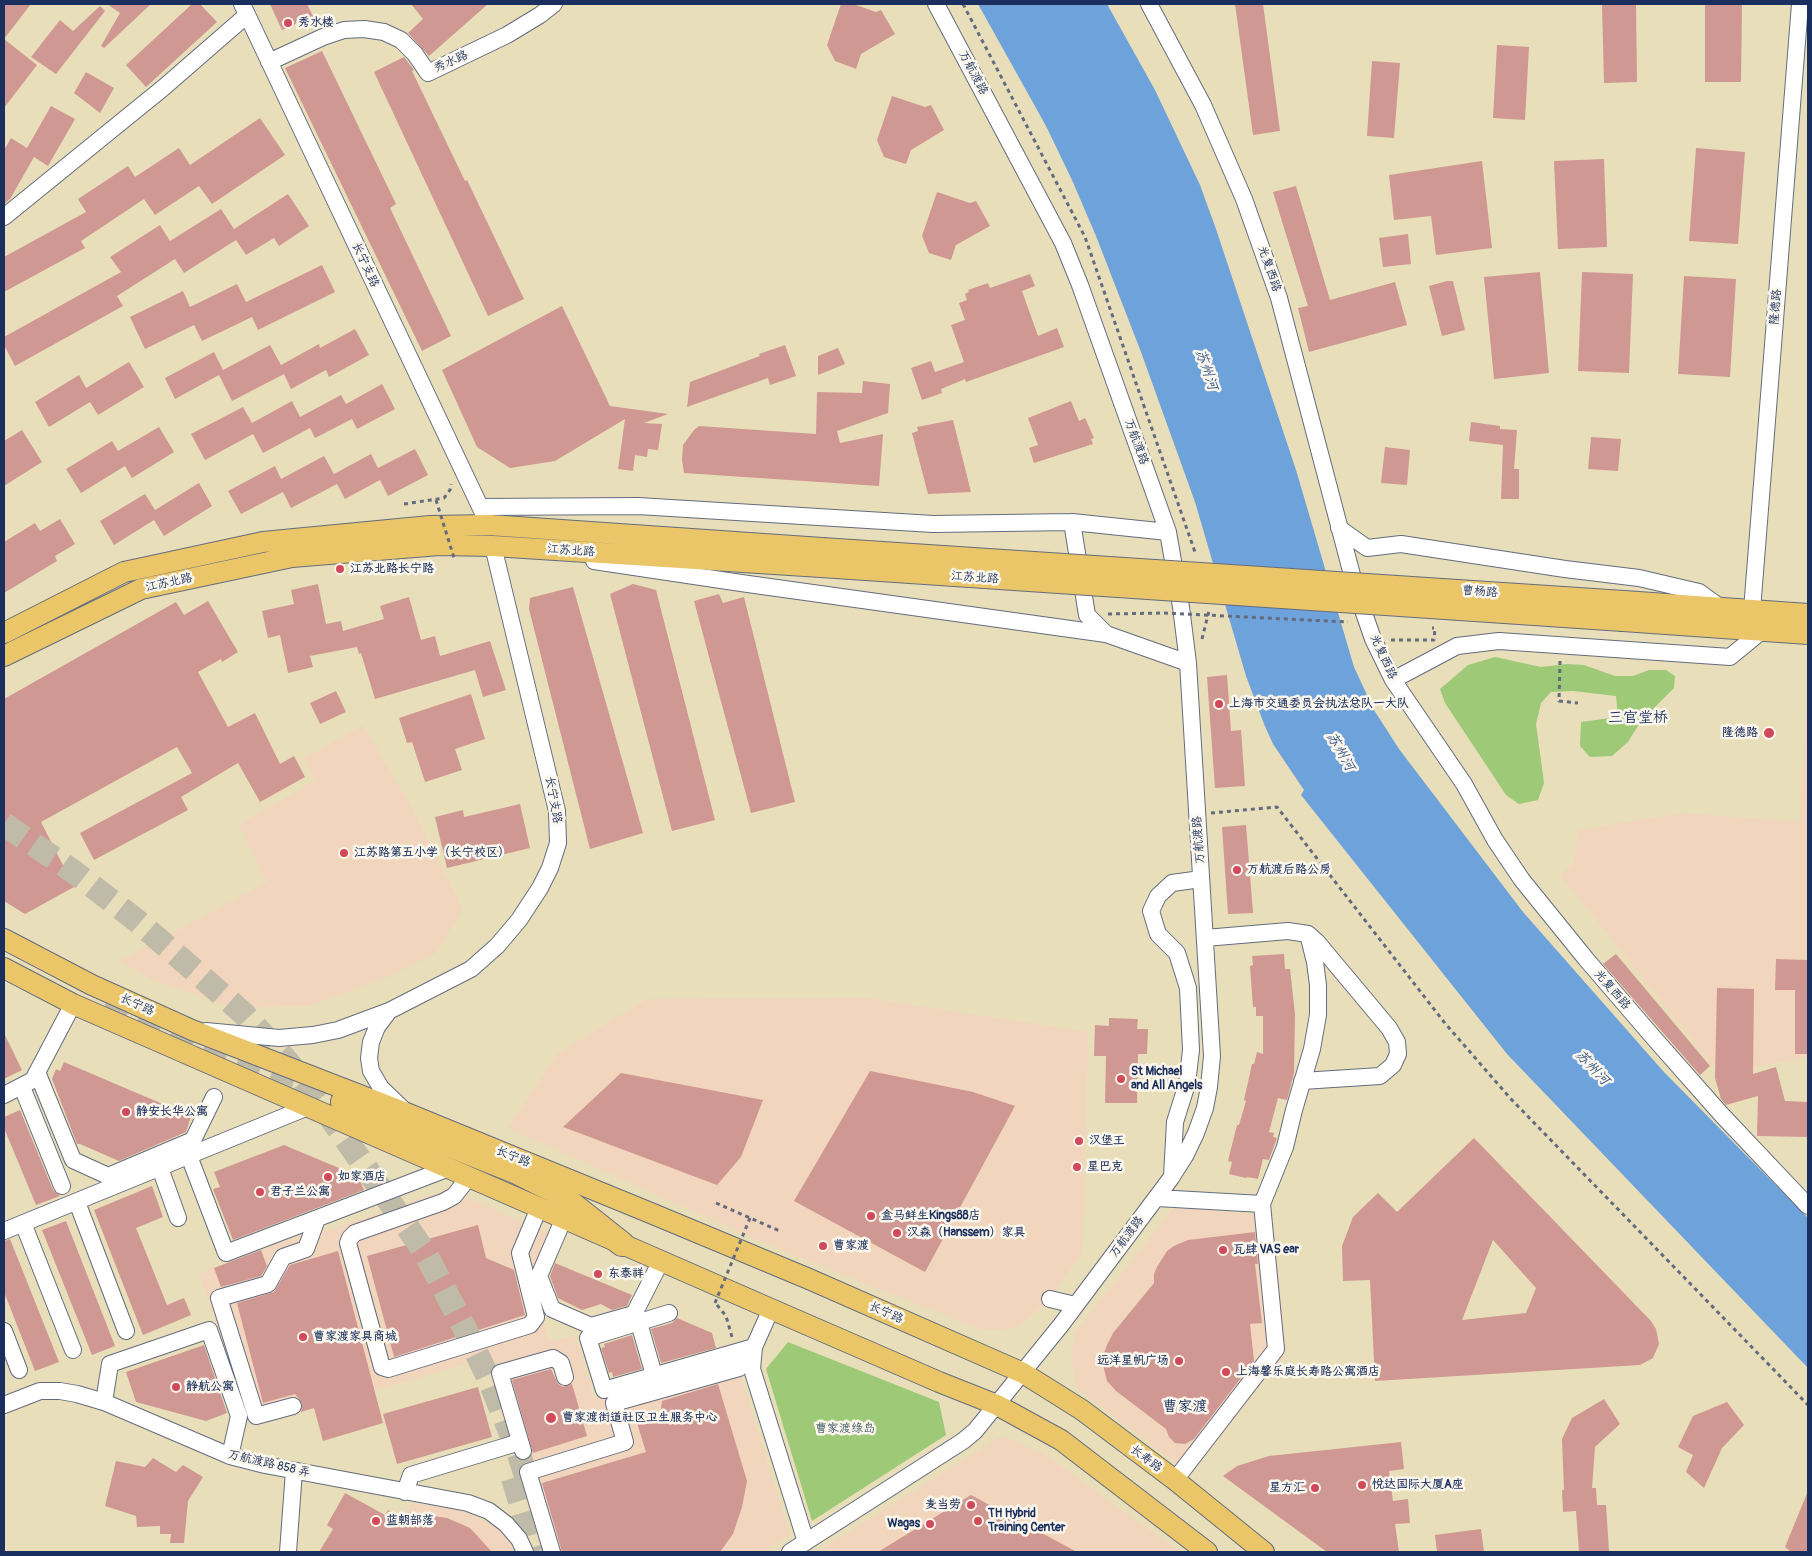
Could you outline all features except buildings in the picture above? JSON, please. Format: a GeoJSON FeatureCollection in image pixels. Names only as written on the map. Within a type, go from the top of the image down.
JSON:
{"type":"FeatureCollection","features":[{"type":"Feature","properties":{"kind":"highway"},"geometry":{"type":"LineString","coordinates":[[344,1102],[515,1171],[555,1192],[622,1244]]}},
{"type":"Feature","properties":{"kind":"main road","name":"江苏北路"},"geometry":{"type":"LineString","coordinates":[[4,633],[124,572],[263,542],[430,526],[489,525],[1152,570]]}},
{"type":"Feature","properties":{"kind":"main road","name":"江苏北路"},"geometry":{"type":"LineString","coordinates":[[4,656],[141,589],[292,557],[439,545],[493,546],[1157,590]]}},
{"type":"Feature","properties":{"kind":"main road","name":"曹杨路"},"geometry":{"type":"LineString","coordinates":[[1152,570],[1808,614]]}},
{"type":"Feature","properties":{"kind":"main road","name":"曹杨路"},"geometry":{"type":"LineString","coordinates":[[1157,590],[1808,634]]}},
{"type":"Feature","properties":{"kind":"main road","name":"长宁路"},"geometry":{"type":"LineString","coordinates":[[4,939],[92,985],[192,1030],[409,1114],[800,1275],[1023,1373]]}},
{"type":"Feature","properties":{"kind":"main road","name":"长宁路"},"geometry":{"type":"LineString","coordinates":[[4,968],[73,1004],[939,1382],[998,1405]]}},
{"type":"Feature","properties":{"kind":"main road","name":"长寿路"},"geometry":{"type":"LineString","coordinates":[[1023,1373],[1082,1410],[1175,1480],[1264,1552]]}},
{"type":"Feature","properties":{"kind":"main road"},"geometry":{"type":"LineString","coordinates":[[998,1405],[1061,1440],[1207,1552]]}},
{"type":"Feature","properties":{"kind":"street","name":"秀水路"},"geometry":{"type":"LineString","coordinates":[[269,62],[323,37],[344,30],[364,28],[384,32],[401,40],[415,54],[428,73],[507,35],[554,4]]}},
{"type":"Feature","properties":{"kind":"street","name":"万航渡路"},"geometry":{"type":"LineString","coordinates":[[790,1552],[963,1441],[975,1431],[998,1405],[1157,1198],[1185,1156],[1205,1108],[1212,1056],[1188,663],[1181,607],[1168,532],[1063,242],[936,4]]}},
{"type":"Feature","properties":{"kind":"street","name":"光复西路"},"geometry":{"type":"LineString","coordinates":[[1149,4],[1203,105],[1244,199],[1279,298],[1356,590],[1373,639],[1393,680],[1464,784],[1495,840],[1522,880],[1653,1038],[1721,1114],[1808,1206]]}},
{"type":"Feature","properties":{"kind":"street","name":"长宁支路"},"geometry":{"type":"LineString","coordinates":[[244,9],[489,525]]}},
{"type":"Feature","properties":{"kind":"street"},"geometry":{"type":"LineString","coordinates":[[4,217],[163,88],[244,9]]}},
{"type":"Feature","properties":{"kind":"street","name":"隆德路"},"geometry":{"type":"LineString","coordinates":[[1752,610],[1802,11]]}},
{"type":"Feature","properties":{"kind":"street"},"geometry":{"type":"LineString","coordinates":[[480,507],[638,506],[933,524],[1072,522],[1168,532]]}},
{"type":"Feature","properties":{"kind":"street"},"geometry":{"type":"LineString","coordinates":[[1072,522],[1088,614],[1106,634]]}},
{"type":"Feature","properties":{"kind":"street"},"geometry":{"type":"LineString","coordinates":[[1339,528],[1367,548],[1401,544],[1565,569],[1639,578],[1699,592],[1721,608]]}},
{"type":"Feature","properties":{"kind":"street","name":"长宁支路"},"geometry":{"type":"LineString","coordinates":[[192,1030],[278,1038],[313,1035],[338,1030],[389,1011],[471,969],[497,946],[519,920],[540,888],[550,868],[558,844],[557,812],[493,546]]}},
{"type":"Feature","properties":{"kind":"street"},"geometry":{"type":"LineString","coordinates":[[561,556],[1106,634],[1188,663]]}},
{"type":"Feature","properties":{"kind":"street"},"geometry":{"type":"LineString","coordinates":[[1393,680],[1457,646],[1499,641],[1730,657],[1758,634]]}},
{"type":"Feature","properties":{"kind":"street"},"geometry":{"type":"LineString","coordinates":[[1171,1178],[1175,1122],[1187,1084],[1191,1050],[1188,988],[1177,953],[1158,934],[1151,911],[1158,896],[1172,883],[1201,879]]}},
{"type":"Feature","properties":{"kind":"street"},"geometry":{"type":"LineString","coordinates":[[1204,938],[1288,931],[1308,934],[1318,942],[1389,1028],[1397,1042],[1398,1054],[1393,1065],[1380,1076],[1302,1081]]}},
{"type":"Feature","properties":{"kind":"street"},"geometry":{"type":"LineString","coordinates":[[1175,1480],[1276,1349],[1262,1204],[1285,1147],[1312,1049],[1318,1014],[1318,985],[1308,934]]}},
{"type":"Feature","properties":{"kind":"street"},"geometry":{"type":"LineString","coordinates":[[4,1095],[33,1080],[73,1004]]}},
{"type":"Feature","properties":{"kind":"street","name":"长宁支路"},"geometry":{"type":"LineString","coordinates":[[389,1011],[377,1027],[371,1042],[369,1058],[371,1071],[381,1088],[409,1114]]}},
{"type":"Feature","properties":{"kind":"street"},"geometry":{"type":"LineString","coordinates":[[37,1072],[73,1160],[108,1176],[193,1149],[308,1107]]}},
{"type":"Feature","properties":{"kind":"street"},"geometry":{"type":"LineString","coordinates":[[22,1087],[62,1186]]}},
{"type":"Feature","properties":{"kind":"street"},"geometry":{"type":"LineString","coordinates":[[4,1231],[160,1168],[193,1149],[214,1097]]}},
{"type":"Feature","properties":{"kind":"street"},"geometry":{"type":"LineString","coordinates":[[193,1149],[226,1253],[449,1168]]}},
{"type":"Feature","properties":{"kind":"street"},"geometry":{"type":"LineString","coordinates":[[160,1168],[178,1218]]}},
{"type":"Feature","properties":{"kind":"street"},"geometry":{"type":"LineString","coordinates":[[469,1177],[454,1196],[443,1202],[355,1233],[350,1238],[348,1243],[382,1367],[388,1369],[530,1325],[536,1317],[520,1253],[539,1208]]}},
{"type":"Feature","properties":{"kind":"street"},"geometry":{"type":"LineString","coordinates":[[1157,1198],[1262,1204]]}},
{"type":"Feature","properties":{"kind":"street"},"geometry":{"type":"LineString","coordinates":[[77,1202],[126,1331]]}},
{"type":"Feature","properties":{"kind":"street"},"geometry":{"type":"LineString","coordinates":[[293,1406],[256,1416],[220,1298],[268,1284],[282,1257],[306,1250],[317,1218]]}},
{"type":"Feature","properties":{"kind":"street"},"geometry":{"type":"LineString","coordinates":[[564,1218],[539,1276],[552,1309],[591,1326],[634,1314],[661,1261]]}},
{"type":"Feature","properties":{"kind":"street"},"geometry":{"type":"LineString","coordinates":[[23,1224],[73,1350]]}},
{"type":"Feature","properties":{"kind":"street"},"geometry":{"type":"LineString","coordinates":[[1050,1299],[1075,1305]]}},
{"type":"Feature","properties":{"kind":"street"},"geometry":{"type":"LineString","coordinates":[[552,1552],[528,1472],[624,1442],[614,1403],[739,1368],[754,1347],[771,1309]]}},
{"type":"Feature","properties":{"kind":"street"},"geometry":{"type":"LineString","coordinates":[[669,1314],[588,1338],[604,1390],[754,1347]]}},
{"type":"Feature","properties":{"kind":"street"},"geometry":{"type":"LineString","coordinates":[[639,1323],[654,1375]]}},
{"type":"Feature","properties":{"kind":"street"},"geometry":{"type":"LineString","coordinates":[[104,1402],[110,1364],[209,1330],[239,1416],[230,1456]]}},
{"type":"Feature","properties":{"kind":"street"},"geometry":{"type":"LineString","coordinates":[[4,1331],[19,1370]]}},
{"type":"Feature","properties":{"kind":"street"},"geometry":{"type":"LineString","coordinates":[[754,1347],[752,1369],[806,1542]]}},
{"type":"Feature","properties":{"kind":"street"},"geometry":{"type":"LineString","coordinates":[[405,1492],[411,1474],[521,1447],[500,1373],[553,1358],[561,1363],[565,1377]]}},
{"type":"Feature","properties":{"kind":"street","name":"万航渡路 858 弄"},"geometry":{"type":"LineString","coordinates":[[4,1404],[40,1391],[60,1391],[104,1402],[230,1456],[294,1471],[468,1504],[489,1511],[506,1524],[519,1538],[525,1552]]}},
{"type":"Feature","properties":{"kind":"street"},"geometry":{"type":"LineString","coordinates":[[288,1552],[294,1471]]}},
{"type":"Feature","properties":{"kind":"path"},"geometry":{"type":"LineString","coordinates":[[404,504],[444,498],[450,490],[451,482]]}},
{"type":"Feature","properties":{"kind":"path"},"geometry":{"type":"LineString","coordinates":[[436,500],[455,562]]}},
{"type":"Feature","properties":{"kind":"path"},"geometry":{"type":"LineString","coordinates":[[1088,614],[1164,613],[1357,623]]}},
{"type":"Feature","properties":{"kind":"path"},"geometry":{"type":"LineString","coordinates":[[1373,639],[1434,640],[1436,628],[1427,628]]}},
{"type":"Feature","properties":{"kind":"path"},"geometry":{"type":"LineString","coordinates":[[1561,645],[1558,701],[1578,703]]}},
{"type":"Feature","properties":{"kind":"path"},"geometry":{"type":"LineString","coordinates":[[1197,814],[1277,807],[1444,1022],[1504,1091],[1808,1405]]}},
{"type":"Feature","properties":{"kind":"path"},"geometry":{"type":"LineString","coordinates":[[716,1203],[782,1232]]}},
{"type":"Feature","properties":{"kind":"path"},"geometry":{"type":"LineString","coordinates":[[732,1337],[726,1316],[715,1303],[750,1218]]}},
{"type":"Feature","properties":{"kind":"shaded area"},"geometry":{"type":"Polygon","coordinates":[[[1808,681],[1808,1057],[1719,1073],[1560,875],[1574,863],[1578,831],[1685,813],[1799,822],[1808,681]]]}},
{"type":"Feature","properties":{"kind":"shaded area","name":"江苏路第五小学（长宁校区）"},"geometry":{"type":"Polygon","coordinates":[[[363,725],[411,806],[463,909],[436,953],[390,976],[308,1006],[234,1008],[151,979],[120,961],[267,882],[239,825],[316,780],[304,758],[363,725]]]}},
{"type":"Feature","properties":{"kind":"shaded area"},"geometry":{"type":"Polygon","coordinates":[[[868,998],[1088,1032],[1083,1251],[1050,1299],[1017,1328],[983,1330],[769,1245],[508,1128],[558,1053],[647,999],[868,998]]]}},
{"type":"Feature","properties":{"kind":"shaded area"},"geometry":{"type":"Polygon","coordinates":[[[447,1189],[549,1233],[531,1274],[549,1341],[576,1336],[594,1398],[735,1357],[790,1535],[763,1552],[541,1552],[485,1359],[252,1425],[199,1273],[304,1234],[332,1229],[447,1189]]]}},
{"type":"Feature","properties":{"kind":"shaded area"},"geometry":{"type":"Polygon","coordinates":[[[1174,1207],[1272,1216],[1287,1352],[1191,1474],[1076,1388],[1071,1356],[1075,1333],[1174,1207]]]}},
{"type":"Feature","properties":{"kind":"shaded area"},"geometry":{"type":"Polygon","coordinates":[[[1001,1436],[1043,1453],[1180,1552],[817,1552],[1001,1436]]]}},
{"type":"Feature","properties":{"kind":"shaded area"},"geometry":{"type":"Polygon","coordinates":[[[411,1503],[469,1512],[498,1528],[516,1547],[518,1552],[383,1552],[411,1503]]]}},
{"type":"Feature","properties":{"kind":"green space"},"geometry":{"type":"Polygon","coordinates":[[[1495,657],[1541,667],[1567,664],[1584,665],[1615,676],[1633,676],[1649,670],[1666,670],[1675,676],[1674,688],[1641,721],[1628,742],[1612,756],[1590,757],[1580,746],[1581,722],[1618,717],[1616,696],[1573,691],[1551,692],[1541,703],[1536,724],[1544,783],[1538,800],[1519,804],[1506,795],[1445,703],[1440,689],[1468,665],[1495,657]]]}},
{"type":"Feature","properties":{"kind":"green space","name":"曹家渡绿岛"},"geometry":{"type":"Polygon","coordinates":[[[788,1342],[939,1402],[946,1435],[812,1521],[766,1369],[788,1342]]]}},
{"type":"Feature","properties":{"kind":"water","name":"苏州河"},"geometry":{"type":"Polygon","coordinates":[[[978,4],[1107,4],[1155,90],[1200,185],[1296,470],[1354,667],[1374,710],[1399,749],[1523,912],[1663,1071],[1808,1218],[1808,1368],[1507,1054],[1301,795],[1304,790],[1273,744],[1246,676],[1195,502],[1141,352],[1096,236],[1046,126],[978,4]]]}},
{"type":"Feature","properties":{"kind":"tunnel"},"geometry":{"type":"LineString","coordinates":[[4,824],[74,872],[136,920],[244,1014],[287,1061],[328,1114],[424,1251],[489,1379],[519,1454],[532,1495]]}},
{"type":"Feature","properties":{"kind":"tunnel"},"geometry":{"type":"LineString","coordinates":[[107,1001],[183,1040],[307,1088]]}},
{"type":"Feature","properties":{"kind":"tunnel"},"geometry":{"type":"LineString","coordinates":[[513,1478],[535,1552]]}},
{"type":"Feature","properties":{"kind":"place","name":"秀水楼"},"geometry":{"type":"Point","coordinates":[288,23]}},
{"type":"Feature","properties":{"kind":"place","name":"江苏北路长宁路"},"geometry":{"type":"Point","coordinates":[340,569]}},
{"type":"Feature","properties":{"kind":"place","name":"上海市交通委员会执法总队一大队"},"geometry":{"type":"Point","coordinates":[1219,704]}},
{"type":"Feature","properties":{"kind":"place","name":"隆德路"},"geometry":{"type":"Point","coordinates":[1769,733]}},
{"type":"Feature","properties":{"kind":"place","name":"江苏路第五小学（长宁校区）"},"geometry":{"type":"Point","coordinates":[344,853]}},
{"type":"Feature","properties":{"kind":"place","name":"万航渡后路公房"},"geometry":{"type":"Point","coordinates":[1237,870]}},
{"type":"Feature","properties":{"kind":"place","name":"St Michael and All Angels"},"geometry":{"type":"Point","coordinates":[1121,1079]}},
{"type":"Feature","properties":{"kind":"place","name":"静安长华公寓"},"geometry":{"type":"Point","coordinates":[126,1112]}},
{"type":"Feature","properties":{"kind":"place","name":"汉堡王"},"geometry":{"type":"Point","coordinates":[1079,1141]}},
{"type":"Feature","properties":{"kind":"place","name":"星巴克"},"geometry":{"type":"Point","coordinates":[1077,1167]}},
{"type":"Feature","properties":{"kind":"place","name":"如家酒店"},"geometry":{"type":"Point","coordinates":[328,1177]}},
{"type":"Feature","properties":{"kind":"place","name":"君子兰公寓"},"geometry":{"type":"Point","coordinates":[260,1192]}},
{"type":"Feature","properties":{"kind":"place","name":"盒马鲜生Kings88店"},"geometry":{"type":"Point","coordinates":[871,1216]}},
{"type":"Feature","properties":{"kind":"place","name":"汉森（Hanssem）家具"},"geometry":{"type":"Point","coordinates":[897,1233]}},
{"type":"Feature","properties":{"kind":"place","name":"曹家渡"},"geometry":{"type":"Point","coordinates":[823,1246]}},
{"type":"Feature","properties":{"kind":"place","name":"瓦肆 VAS ear"},"geometry":{"type":"Point","coordinates":[1223,1250]}},
{"type":"Feature","properties":{"kind":"place","name":"东泰祥"},"geometry":{"type":"Point","coordinates":[598,1274]}},
{"type":"Feature","properties":{"kind":"place","name":"曹家渡家具商城"},"geometry":{"type":"Point","coordinates":[303,1337]}},
{"type":"Feature","properties":{"kind":"place","name":"远洋星帆广场"},"geometry":{"type":"Point","coordinates":[1179,1361]}},
{"type":"Feature","properties":{"kind":"place","name":"上海馨乐庭长寿路公寓酒店"},"geometry":{"type":"Point","coordinates":[1226,1372]}},
{"type":"Feature","properties":{"kind":"place","name":"静航公寓"},"geometry":{"type":"Point","coordinates":[176,1387]}},
{"type":"Feature","properties":{"kind":"place","name":"曹家渡街道社区卫生服务中心"},"geometry":{"type":"Point","coordinates":[551,1418]}},
{"type":"Feature","properties":{"kind":"place","name":"悦达国际大厦A座"},"geometry":{"type":"Point","coordinates":[1362,1485]}},
{"type":"Feature","properties":{"kind":"place","name":"星方汇"},"geometry":{"type":"Point","coordinates":[1315,1488]}},
{"type":"Feature","properties":{"kind":"place","name":"麦当劳"},"geometry":{"type":"Point","coordinates":[971,1505]}},
{"type":"Feature","properties":{"kind":"place","name":"蓝朝部落"},"geometry":{"type":"Point","coordinates":[376,1521]}},
{"type":"Feature","properties":{"kind":"place","name":"TH Hybrid Training Center"},"geometry":{"type":"Point","coordinates":[978,1521]}},
{"type":"Feature","properties":{"kind":"place","name":"Wagas"},"geometry":{"type":"Point","coordinates":[930,1524]}},
{"type":"Feature","properties":{"kind":"district","name":"三官堂桥"},"geometry":{"type":"Point","coordinates":[1638,718]}},
{"type":"Feature","properties":{"kind":"district","name":"曹家渡"},"geometry":{"type":"Point","coordinates":[1185,1407]}}]}
